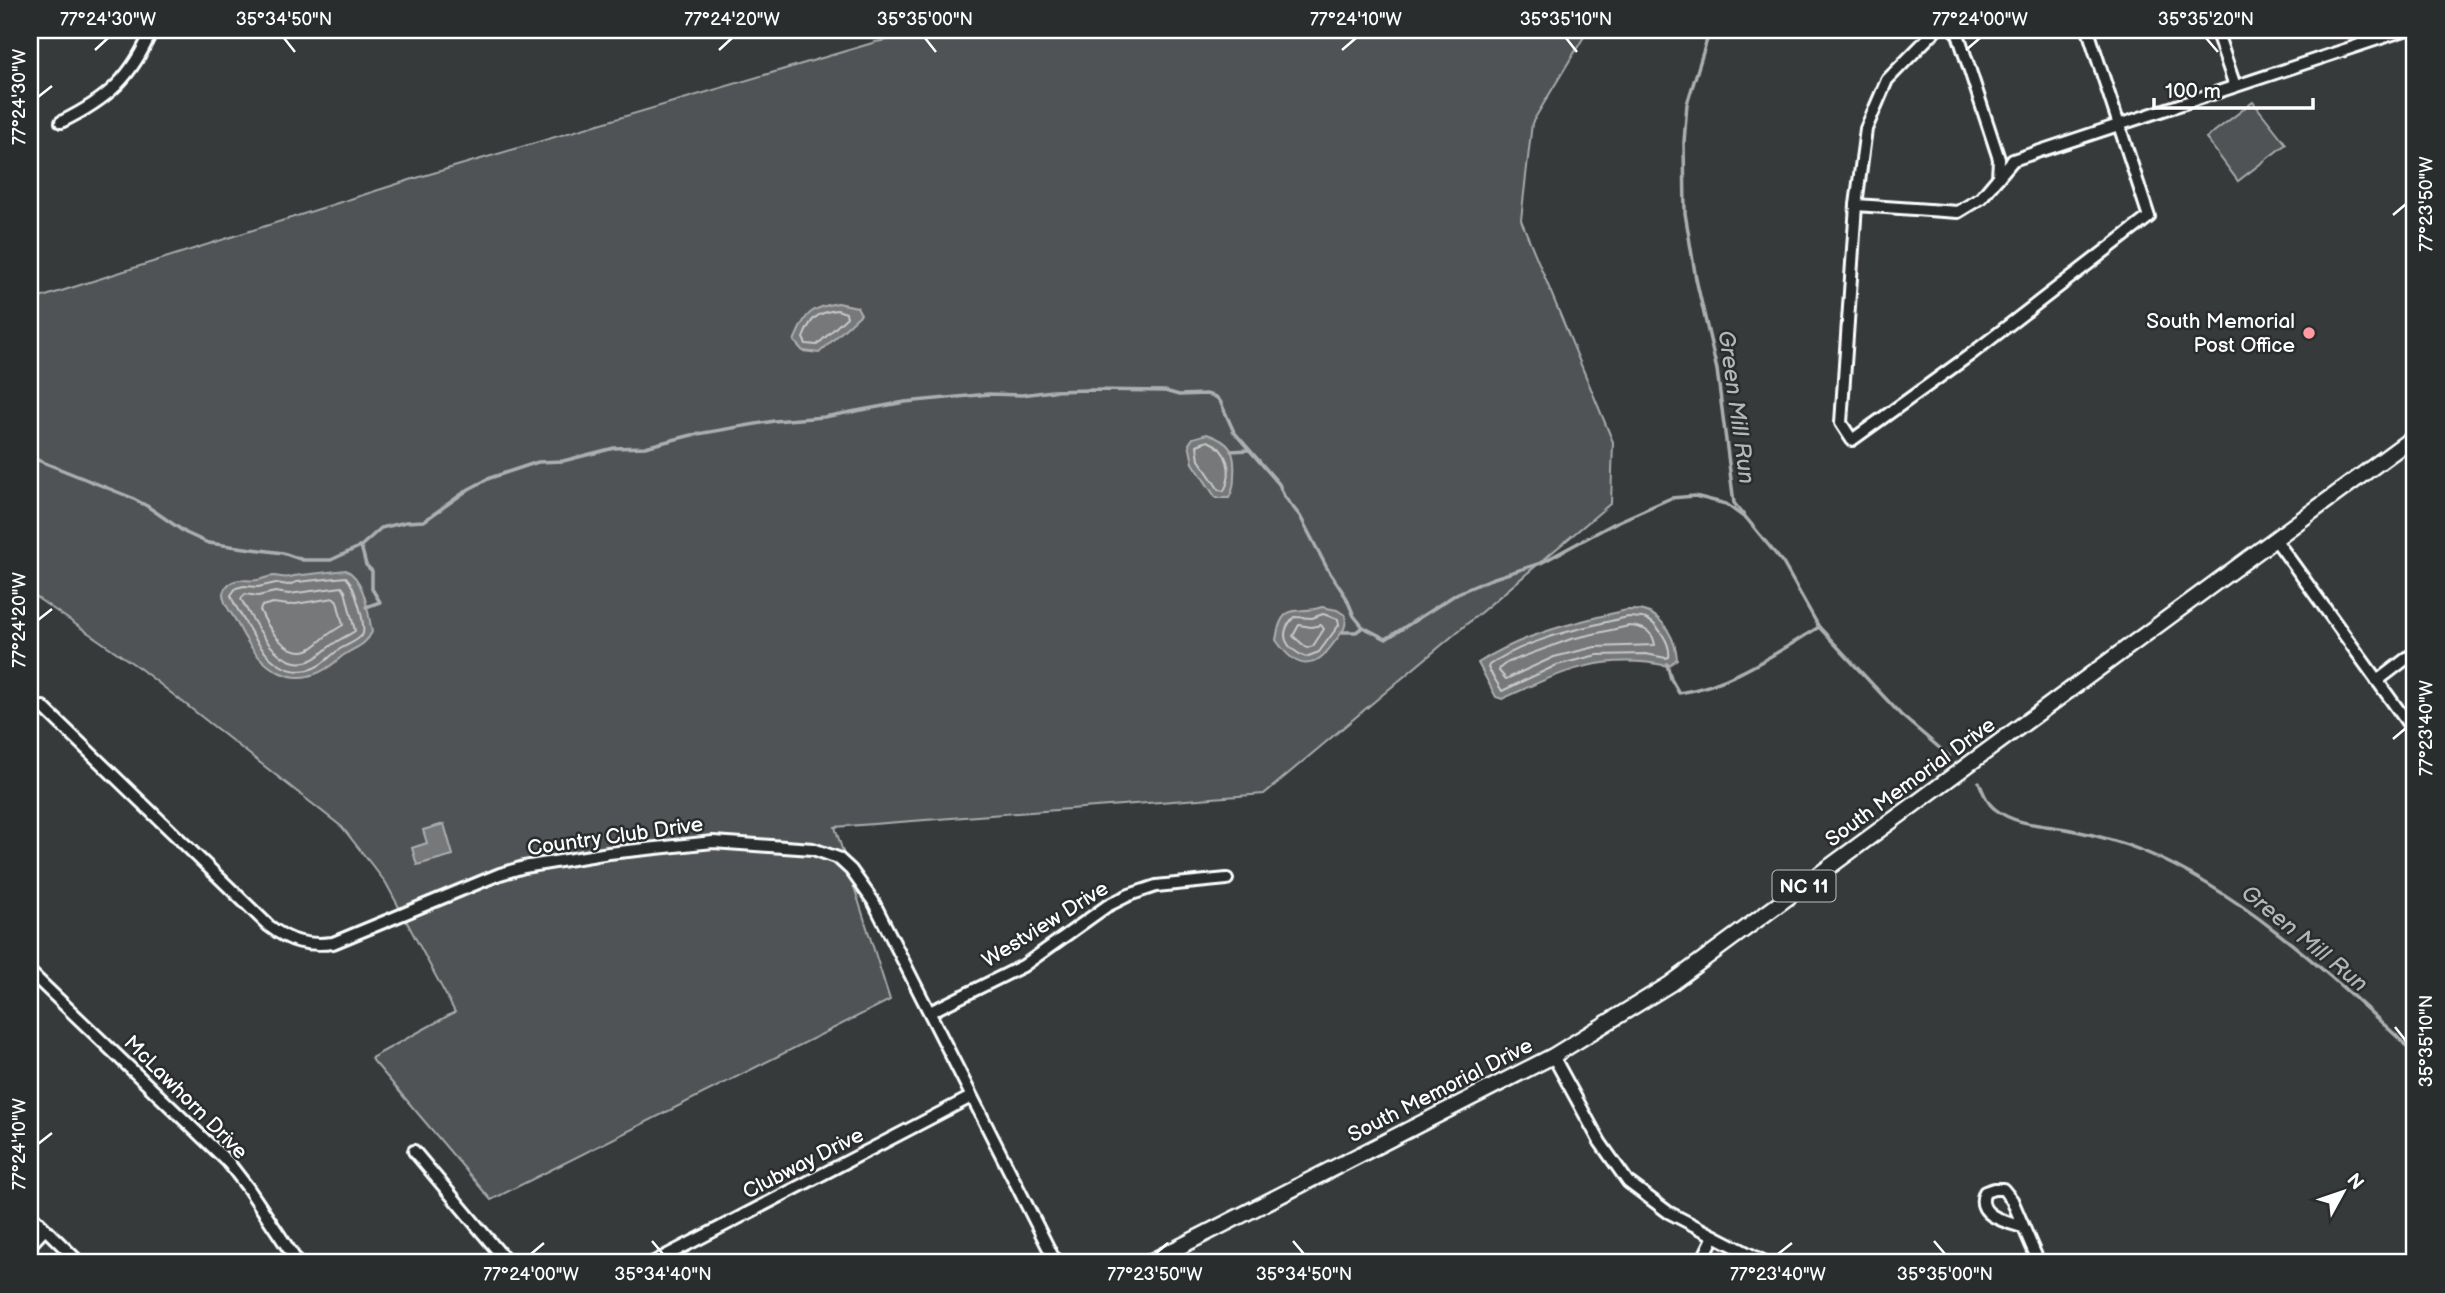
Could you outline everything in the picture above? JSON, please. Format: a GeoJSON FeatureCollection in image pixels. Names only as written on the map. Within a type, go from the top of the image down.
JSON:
{"type":"FeatureCollection","features":[{"type":"Feature","properties":{"kind":"main road","name":"South Memorial Drive"},"geometry":{"type":"LineString","coordinates":[[1148,1263],[1553,1056],[1670,984],[2415,436]]}},
{"type":"Feature","properties":{"kind":"street"},"geometry":{"type":"LineString","coordinates":[[61,122],[92,107],[113,89],[140,57],[152,30]]}},
{"type":"Feature","properties":{"kind":"street"},"geometry":{"type":"LineString","coordinates":[[1937,30],[1887,80],[1866,129],[1856,205],[1841,423],[1852,440],[1970,355],[2149,217],[2088,30]]}},
{"type":"Feature","properties":{"kind":"street"},"geometry":{"type":"LineString","coordinates":[[1954,30],[1958,34],[1999,159],[1998,178]]}},
{"type":"Feature","properties":{"kind":"street"},"geometry":{"type":"LineString","coordinates":[[2216,30],[2235,86]]}},
{"type":"Feature","properties":{"kind":"street"},"geometry":{"type":"LineString","coordinates":[[2359,30],[2364,43]]}},
{"type":"Feature","properties":{"kind":"street"},"geometry":{"type":"LineString","coordinates":[[1856,205],[1958,212],[1981,198],[2013,160],[2405,30]]}},
{"type":"Feature","properties":{"kind":"street"},"geometry":{"type":"LineString","coordinates":[[2275,539],[2415,733]]}},
{"type":"Feature","properties":{"kind":"street"},"geometry":{"type":"LineString","coordinates":[[2377,681],[2415,652]]}},
{"type":"Feature","properties":{"kind":"street","name":"Country Club Drive"},"geometry":{"type":"LineString","coordinates":[[43,707],[269,926],[290,941],[314,945],[346,939],[479,881],[524,867],[608,853],[713,842],[813,849],[838,858],[862,883],[873,901],[1056,1263]]}},
{"type":"Feature","properties":{"kind":"street","name":"Westview Drive"},"geometry":{"type":"LineString","coordinates":[[930,1012],[1023,965],[1107,906],[1129,895],[1156,886],[1227,879]]}},
{"type":"Feature","properties":{"kind":"street","name":"McLawhorn Drive"},"geometry":{"type":"LineString","coordinates":[[30,972],[228,1162],[298,1263]]}},
{"type":"Feature","properties":{"kind":"street"},"geometry":{"type":"LineString","coordinates":[[1553,1056],[1600,1142],[1628,1182],[1668,1212],[1767,1263]]}},
{"type":"Feature","properties":{"kind":"street","name":"Clubway Drive"},"geometry":{"type":"LineString","coordinates":[[652,1263],[971,1097]]}},
{"type":"Feature","properties":{"kind":"street"},"geometry":{"type":"LineString","coordinates":[[414,1151],[508,1263]]}},
{"type":"Feature","properties":{"kind":"street"},"geometry":{"type":"LineString","coordinates":[[30,1214],[80,1263]]}},
{"type":"Feature","properties":{"kind":"street"},"geometry":{"type":"LineString","coordinates":[[2023,1227],[2039,1263]]}},
{"type":"Feature","properties":{"kind":"street"},"geometry":{"type":"LineString","coordinates":[[30,1245],[45,1229]]}},
{"type":"Feature","properties":{"kind":"street"},"geometry":{"type":"LineString","coordinates":[[1701,1263],[1714,1236]]}},
{"type":"Feature","properties":{"kind":"shaded area"},"geometry":{"type":"Polygon","coordinates":[[[937,30],[1588,30],[1532,123],[1521,220],[1613,442],[1611,503],[1264,794],[835,827],[890,1000],[491,1200],[371,1058],[455,1012],[386,883],[342,827],[138,667],[30,593],[30,301],[413,179],[876,42],[937,30]]]}},
{"type":"Feature","properties":{"kind":"shaded area"},"geometry":{"type":"Polygon","coordinates":[[[2253,102],[2286,144],[2238,181],[2206,138],[2253,102]]]}},
{"type":"Feature","properties":{"kind":"water"},"geometry":{"type":"Polygon","coordinates":[[[838,303],[857,307],[861,314],[819,353],[803,351],[794,341],[805,318],[820,307],[838,303]]]}},
{"type":"Feature","properties":{"kind":"water"},"geometry":{"type":"Polygon","coordinates":[[[1207,434],[1222,440],[1233,454],[1234,483],[1229,498],[1216,498],[1193,463],[1189,444],[1193,438],[1207,434]]]}},
{"type":"Feature","properties":{"kind":"water"},"geometry":{"type":"Polygon","coordinates":[[[346,570],[362,589],[372,632],[362,644],[324,670],[308,676],[294,677],[280,673],[256,654],[223,598],[228,585],[235,581],[346,570]]]}},
{"type":"Feature","properties":{"kind":"water"},"geometry":{"type":"Polygon","coordinates":[[[1322,607],[1345,615],[1344,628],[1318,660],[1311,663],[1297,661],[1290,657],[1276,640],[1282,619],[1292,611],[1322,607]]]}},
{"type":"Feature","properties":{"kind":"water"},"geometry":{"type":"Polygon","coordinates":[[[1627,610],[1644,611],[1657,618],[1668,630],[1677,659],[1668,666],[1623,661],[1582,667],[1502,699],[1496,697],[1478,663],[1531,637],[1569,624],[1627,610]]]}},
{"type":"Feature","properties":{"kind":"water"},"geometry":{"type":"Polygon","coordinates":[[[444,824],[453,855],[417,865],[412,848],[427,843],[423,830],[444,824]]]}},
{"type":"Feature","properties":{"kind":"waterway","name":"Green Mill Run"},"geometry":{"type":"LineString","coordinates":[[1710,30],[1687,104],[1684,142],[1685,213],[1696,279],[1717,370],[1734,503],[1783,563],[1819,627],[1901,715],[1949,756]]}},
{"type":"Feature","properties":{"kind":"waterway"},"geometry":{"type":"LineString","coordinates":[[30,457],[130,497],[186,533],[208,543],[283,553],[303,560],[331,560],[361,546],[381,528],[424,521],[469,489],[490,478],[538,462],[563,461],[614,448],[645,447],[692,435],[774,421],[824,417],[905,402],[1052,391],[1165,391],[1179,395],[1206,394],[1220,401],[1234,432],[1279,484],[1284,496],[1300,516],[1354,616],[1363,627],[1386,639],[1458,593],[1541,563],[1615,523],[1671,498],[1695,496],[1726,504],[1745,518]]}},
{"type":"Feature","properties":{"kind":"waterway"},"geometry":{"type":"LineString","coordinates":[[1231,451],[1249,450]]}},
{"type":"Feature","properties":{"kind":"waterway"},"geometry":{"type":"LineString","coordinates":[[361,546],[366,565],[372,571],[372,589],[380,602],[366,607]]}},
{"type":"Feature","properties":{"kind":"waterway"},"geometry":{"type":"LineString","coordinates":[[1342,632],[1356,632],[1363,627]]}},
{"type":"Feature","properties":{"kind":"waterway"},"geometry":{"type":"LineString","coordinates":[[1667,664],[1679,693],[1698,689],[1752,667],[1819,627]]}},
{"type":"Feature","properties":{"kind":"waterway","name":"Green Mill Run"},"geometry":{"type":"LineString","coordinates":[[1979,782],[1992,807],[2003,815],[2126,845],[2181,869],[2217,890],[2287,940],[2415,1053]]}},
{"type":"Feature","properties":{"kind":"place","name":"South Memorial Post Office"},"geometry":{"type":"Point","coordinates":[2309,333]}}]}
